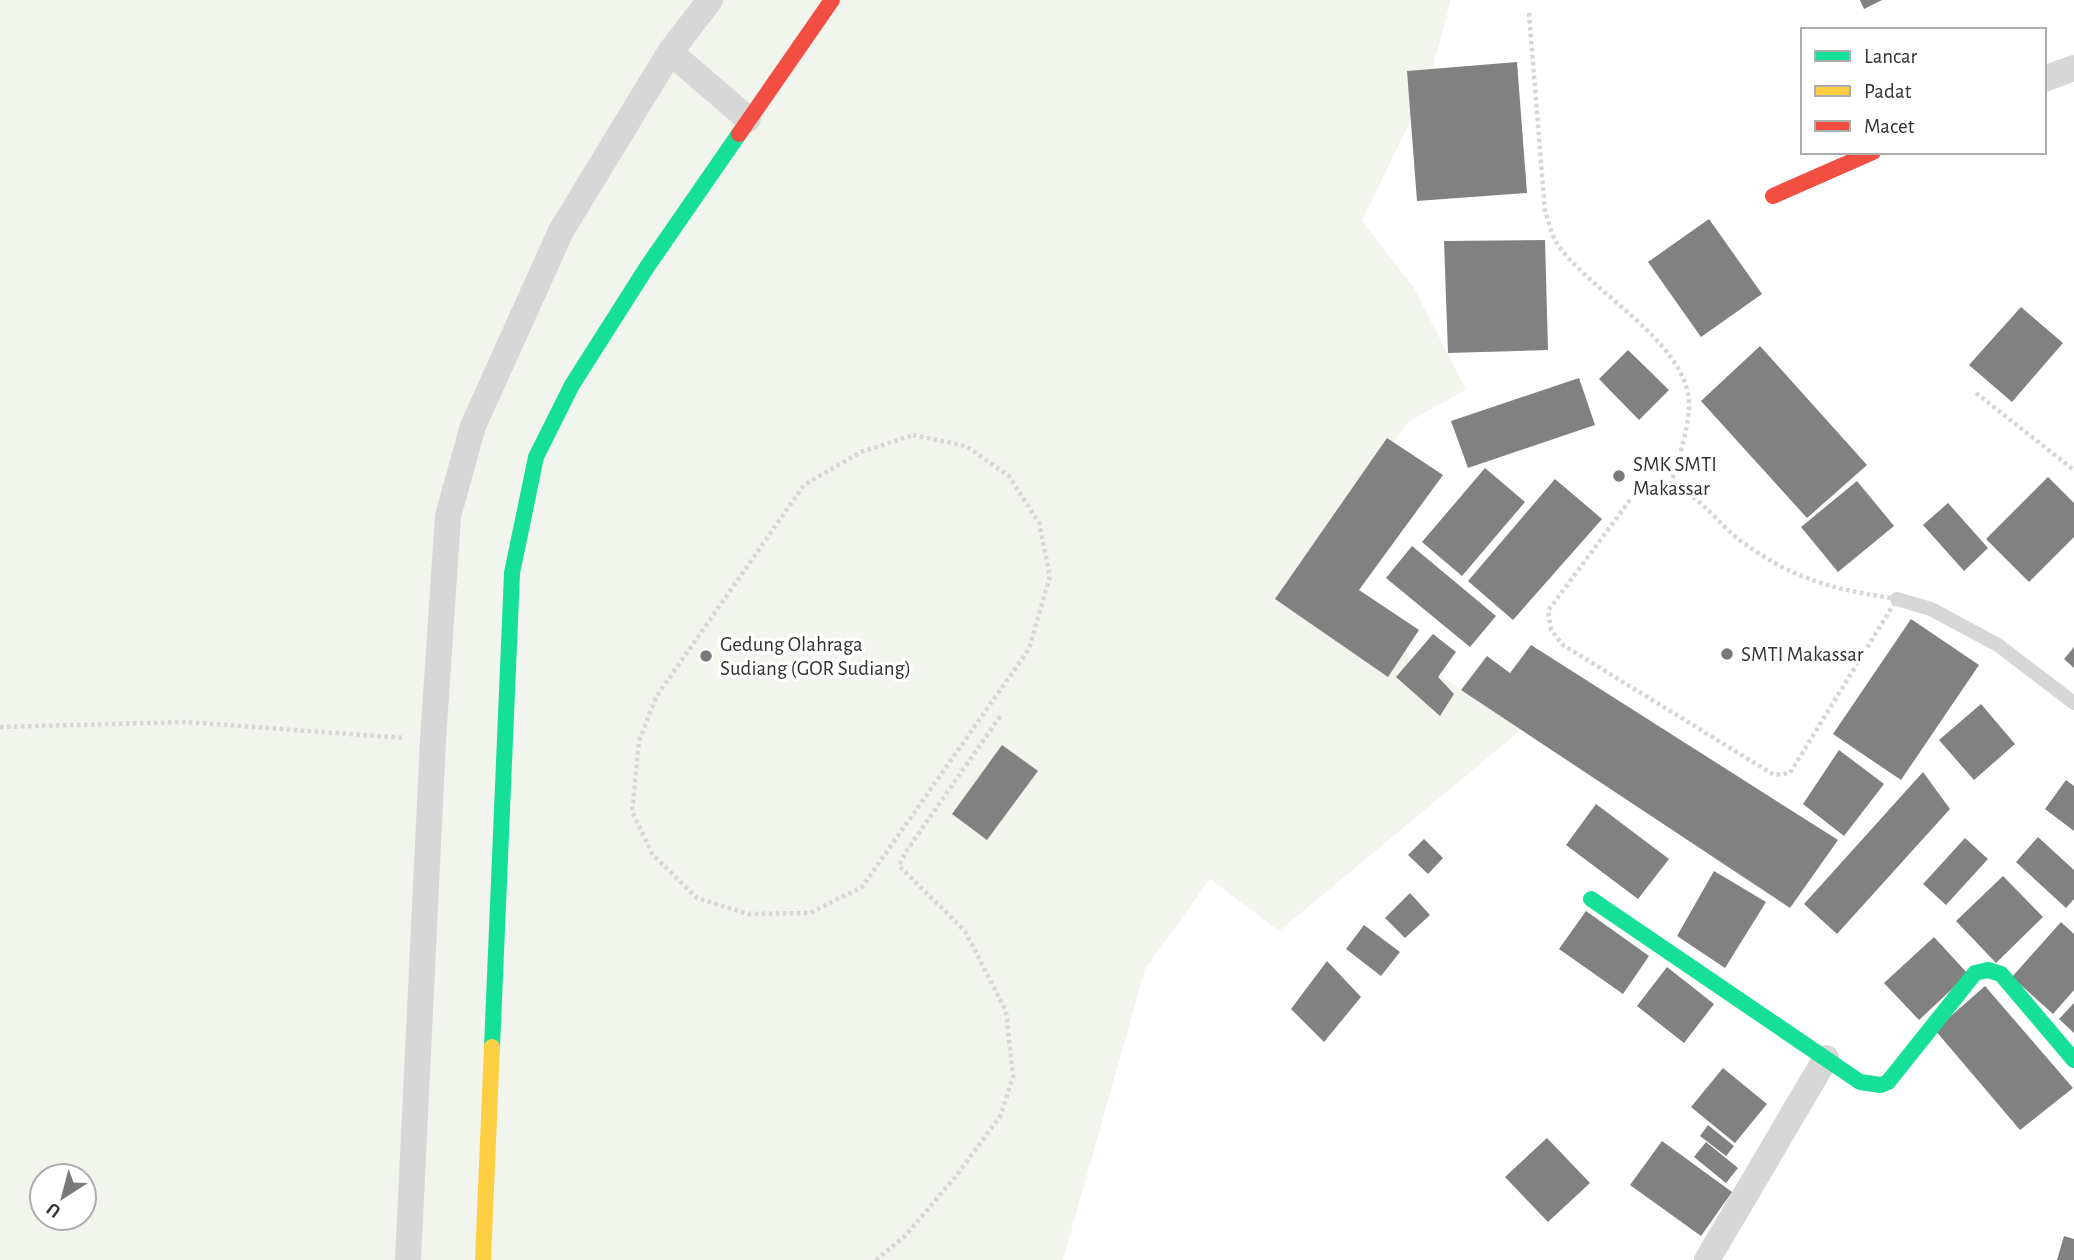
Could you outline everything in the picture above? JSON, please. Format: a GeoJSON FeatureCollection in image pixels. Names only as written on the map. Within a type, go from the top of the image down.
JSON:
{"type":"FeatureCollection","features":[{"type":"Feature","properties":{"kind":"street"},"geometry":{"type":"LineString","coordinates":[[408,1260],[433,740],[447,516],[473,426],[561,231],[670,52],[710,0]]}},
{"type":"Feature","properties":{"kind":"street"},"geometry":{"type":"LineString","coordinates":[[483,1260],[512,573],[536,457],[572,385],[647,267],[832,0]]}},
{"type":"Feature","properties":{"kind":"street"},"geometry":{"type":"LineString","coordinates":[[670,52],[748,119]]}},
{"type":"Feature","properties":{"kind":"street"},"geometry":{"type":"LineString","coordinates":[[2046,78],[2074,68]]}},
{"type":"Feature","properties":{"kind":"street"},"geometry":{"type":"LineString","coordinates":[[1773,196],[1868,154]]}},
{"type":"Feature","properties":{"kind":"street"},"geometry":{"type":"LineString","coordinates":[[1591,900],[1860,1082],[1881,1085],[1888,1082],[1975,973],[1984,969],[1993,969],[2001,974],[2074,1060]]}},
{"type":"Feature","properties":{"kind":"street"},"geometry":{"type":"LineString","coordinates":[[1707,1260],[1826,1058]]}},
{"type":"Feature","properties":{"kind":"lane"},"geometry":{"type":"LineString","coordinates":[[1897,599],[1931,609],[1998,645],[2074,704]]}},
{"type":"Feature","properties":{"kind":"path"},"geometry":{"type":"LineString","coordinates":[[1529,13],[1545,212],[1556,241],[1586,277],[1657,340],[1673,360],[1685,383],[1689,404],[1684,438],[1671,484]]}},
{"type":"Feature","properties":{"kind":"path"},"geometry":{"type":"LineString","coordinates":[[1976,393],[2074,470]]}},
{"type":"Feature","properties":{"kind":"path"},"geometry":{"type":"LineString","coordinates":[[913,435],[966,446],[1009,476],[1039,523],[1051,576],[1030,649],[862,887],[810,913],[748,914],[697,898],[653,855],[632,812],[639,741],[656,697],[804,485],[861,452],[913,435]]}},
{"type":"Feature","properties":{"kind":"path"},"geometry":{"type":"LineString","coordinates":[[1654,483],[1671,484],[1688,493],[1739,540],[1772,562],[1808,580],[1897,599],[1798,764],[1790,773],[1774,775],[1563,645],[1551,630],[1548,611],[1638,489],[1654,483]]}},
{"type":"Feature","properties":{"kind":"path"},"geometry":{"type":"LineString","coordinates":[[876,1260],[905,1236],[956,1176],[1001,1115],[1013,1076],[1006,1010],[965,931],[898,866],[1001,715]]}},
{"type":"Feature","properties":{"kind":"path"},"geometry":{"type":"LineString","coordinates":[[0,727],[186,722],[433,740]]}},
{"type":"Feature","properties":{"kind":"shaded area","name":"Gedung Olahraga Sudiang (GOR Sudiang)"},"geometry":{"type":"Polygon","coordinates":[[[0,0],[1451,0],[1428,84],[1362,221],[1414,288],[1466,390],[1408,422],[1301,581],[1521,730],[1279,931],[1210,879],[1145,969],[1063,1260],[0,1260],[0,0]]]}},
{"type":"Feature","properties":{"kind":"building"},"geometry":{"type":"Polygon","coordinates":[[[1860,0],[1882,0],[1864,9],[1860,0]]]}},
{"type":"Feature","properties":{"kind":"building"},"geometry":{"type":"Polygon","coordinates":[[[1517,62],[1527,193],[1417,201],[1407,71],[1517,62]]]}},
{"type":"Feature","properties":{"kind":"building"},"geometry":{"type":"Polygon","coordinates":[[[1709,219],[1762,294],[1701,337],[1648,262],[1709,219]]]}},
{"type":"Feature","properties":{"kind":"building"},"geometry":{"type":"Polygon","coordinates":[[[1545,240],[1548,350],[1448,353],[1444,241],[1545,240]]]}},
{"type":"Feature","properties":{"kind":"building"},"geometry":{"type":"Polygon","coordinates":[[[2021,307],[2063,343],[2012,402],[1969,365],[2021,307]]]}},
{"type":"Feature","properties":{"kind":"building"},"geometry":{"type":"Polygon","coordinates":[[[1760,346],[1867,465],[1807,518],[1701,401],[1760,346]]]}},
{"type":"Feature","properties":{"kind":"building"},"geometry":{"type":"Polygon","coordinates":[[[1628,350],[1669,390],[1639,420],[1599,379],[1628,350]]]}},
{"type":"Feature","properties":{"kind":"building"},"geometry":{"type":"Polygon","coordinates":[[[1579,378],[1595,425],[1468,468],[1451,421],[1579,378]]]}},
{"type":"Feature","properties":{"kind":"building"},"geometry":{"type":"Polygon","coordinates":[[[1387,438],[1443,475],[1359,590],[1419,630],[1388,677],[1275,599],[1387,438]]]}},
{"type":"Feature","properties":{"kind":"building"},"geometry":{"type":"Polygon","coordinates":[[[1485,468],[1525,502],[1462,576],[1422,542],[1485,468]]]}},
{"type":"Feature","properties":{"kind":"building"},"geometry":{"type":"Polygon","coordinates":[[[2048,477],[2074,503],[2074,537],[2029,582],[1986,539],[2048,477]]]}},
{"type":"Feature","properties":{"kind":"building"},"geometry":{"type":"Polygon","coordinates":[[[1555,479],[1602,519],[1513,620],[1468,581],[1555,479]]]}},
{"type":"Feature","properties":{"kind":"building"},"geometry":{"type":"Polygon","coordinates":[[[1857,481],[1894,526],[1838,572],[1801,527],[1857,481]]]}},
{"type":"Feature","properties":{"kind":"building"},"geometry":{"type":"Polygon","coordinates":[[[1948,503],[1988,548],[1964,571],[1923,525],[1948,503]]]}},
{"type":"Feature","properties":{"kind":"building"},"geometry":{"type":"Polygon","coordinates":[[[1412,546],[1496,616],[1470,647],[1386,578],[1412,546]]]}},
{"type":"Feature","properties":{"kind":"building"},"geometry":{"type":"Polygon","coordinates":[[[1911,619],[1979,665],[1901,780],[1833,734],[1911,619]]]}},
{"type":"Feature","properties":{"kind":"building"},"geometry":{"type":"Polygon","coordinates":[[[1433,634],[1456,652],[1438,677],[1454,694],[1440,716],[1396,677],[1433,634]]]}},
{"type":"Feature","properties":{"kind":"building"},"geometry":{"type":"Polygon","coordinates":[[[1531,645],[1838,840],[1790,908],[1461,690],[1487,656],[1510,673],[1531,645]]]}},
{"type":"Feature","properties":{"kind":"building"},"geometry":{"type":"Polygon","coordinates":[[[2074,647],[2074,668],[2064,659],[2074,647]]]}},
{"type":"Feature","properties":{"kind":"building"},"geometry":{"type":"Polygon","coordinates":[[[1981,704],[2015,744],[1974,780],[1939,740],[1981,704]]]}},
{"type":"Feature","properties":{"kind":"building"},"geometry":{"type":"Polygon","coordinates":[[[1002,745],[1038,771],[987,840],[952,814],[1002,745]]]}},
{"type":"Feature","properties":{"kind":"building"},"geometry":{"type":"Polygon","coordinates":[[[1839,750],[1884,784],[1844,836],[1803,804],[1839,750]]]}},
{"type":"Feature","properties":{"kind":"building"},"geometry":{"type":"Polygon","coordinates":[[[1923,772],[1950,809],[1837,934],[1804,904],[1923,772]]]}},
{"type":"Feature","properties":{"kind":"building"},"geometry":{"type":"Polygon","coordinates":[[[2066,780],[2074,786],[2074,831],[2045,809],[2066,780]]]}},
{"type":"Feature","properties":{"kind":"building"},"geometry":{"type":"Polygon","coordinates":[[[1596,804],[1669,859],[1638,899],[1566,845],[1596,804]]]}},
{"type":"Feature","properties":{"kind":"building"},"geometry":{"type":"Polygon","coordinates":[[[2038,837],[2074,870],[2074,899],[2066,908],[2016,862],[2038,837]]]}},
{"type":"Feature","properties":{"kind":"building"},"geometry":{"type":"Polygon","coordinates":[[[1965,838],[1988,859],[1946,905],[1923,884],[1965,838]]]}},
{"type":"Feature","properties":{"kind":"building"},"geometry":{"type":"Polygon","coordinates":[[[1424,839],[1443,858],[1428,874],[1408,855],[1424,839]]]}},
{"type":"Feature","properties":{"kind":"building"},"geometry":{"type":"Polygon","coordinates":[[[1714,871],[1766,902],[1725,968],[1677,936],[1714,871]]]}},
{"type":"Feature","properties":{"kind":"building"},"geometry":{"type":"Polygon","coordinates":[[[2003,876],[2043,917],[1996,963],[1956,921],[2003,876]]]}},
{"type":"Feature","properties":{"kind":"building"},"geometry":{"type":"Polygon","coordinates":[[[1410,893],[1430,915],[1405,938],[1385,918],[1410,893]]]}},
{"type":"Feature","properties":{"kind":"building"},"geometry":{"type":"Polygon","coordinates":[[[1586,911],[1649,956],[1623,994],[1559,949],[1586,911]]]}},
{"type":"Feature","properties":{"kind":"building"},"geometry":{"type":"Polygon","coordinates":[[[2061,922],[2074,934],[2074,990],[2053,1014],[2012,977],[2061,922]]]}},
{"type":"Feature","properties":{"kind":"building"},"geometry":{"type":"Polygon","coordinates":[[[1364,925],[1400,952],[1381,976],[1346,949],[1364,925]]]}},
{"type":"Feature","properties":{"kind":"building"},"geometry":{"type":"Polygon","coordinates":[[[1934,937],[1968,974],[1919,1020],[1884,983],[1934,937]]]}},
{"type":"Feature","properties":{"kind":"building"},"geometry":{"type":"Polygon","coordinates":[[[1327,961],[1361,997],[1324,1042],[1291,1009],[1327,961]]]}},
{"type":"Feature","properties":{"kind":"building"},"geometry":{"type":"Polygon","coordinates":[[[1667,967],[1714,1004],[1684,1043],[1637,1006],[1667,967]]]}},
{"type":"Feature","properties":{"kind":"building"},"geometry":{"type":"Polygon","coordinates":[[[1985,986],[2073,1088],[2020,1130],[1935,1030],[1985,986]]]}},
{"type":"Feature","properties":{"kind":"building"},"geometry":{"type":"Polygon","coordinates":[[[2074,1003],[2074,1033],[2059,1019],[2074,1003]]]}},
{"type":"Feature","properties":{"kind":"building"},"geometry":{"type":"Polygon","coordinates":[[[1723,1068],[1767,1104],[1735,1143],[1691,1107],[1723,1068]]]}},
{"type":"Feature","properties":{"kind":"building"},"geometry":{"type":"Polygon","coordinates":[[[1708,1125],[1734,1146],[1726,1156],[1700,1136],[1708,1125]]]}},
{"type":"Feature","properties":{"kind":"building"},"geometry":{"type":"Polygon","coordinates":[[[1547,1138],[1590,1183],[1548,1222],[1505,1177],[1547,1138]]]}},
{"type":"Feature","properties":{"kind":"building"},"geometry":{"type":"Polygon","coordinates":[[[1662,1141],[1732,1192],[1701,1236],[1630,1185],[1662,1141]]]}},
{"type":"Feature","properties":{"kind":"building"},"geometry":{"type":"Polygon","coordinates":[[[1706,1142],[1738,1168],[1726,1183],[1694,1157],[1706,1142]]]}},
{"type":"Feature","properties":{"kind":"building"},"geometry":{"type":"Polygon","coordinates":[[[2064,1236],[2074,1239],[2074,1260],[2057,1260],[2064,1236]]]}},
{"type":"Feature","properties":{"kind":"traffic: fast"},"geometry":{"type":"LineString","coordinates":[[492,1047],[512,573],[536,457],[572,385],[647,267],[739,134]]}},
{"type":"Feature","properties":{"kind":"traffic: fast"},"geometry":{"type":"LineString","coordinates":[[1591,899],[1860,1082],[1881,1085],[1888,1082],[1975,973],[1988,970],[2001,974],[2074,1060]]}},
{"type":"Feature","properties":{"kind":"traffic: slow"},"geometry":{"type":"LineString","coordinates":[[483,1260],[492,1047]]}},
{"type":"Feature","properties":{"kind":"traffic: jam"},"geometry":{"type":"LineString","coordinates":[[739,134],[832,0]]}},
{"type":"Feature","properties":{"kind":"traffic: jam"},"geometry":{"type":"LineString","coordinates":[[1773,196],[1868,154]]}},
{"type":"Feature","properties":{"kind":"place","name":"SMK SMTI Makassar"},"geometry":{"type":"Point","coordinates":[1619,476]}},
{"type":"Feature","properties":{"kind":"place","name":"SMTI Makassar"},"geometry":{"type":"Point","coordinates":[1727,654]}},
{"type":"Feature","properties":{"kind":"place","name":"Gedung Olahraga Sudiang (GOR Sudiang)"},"geometry":{"type":"Point","coordinates":[706,656]}}]}
